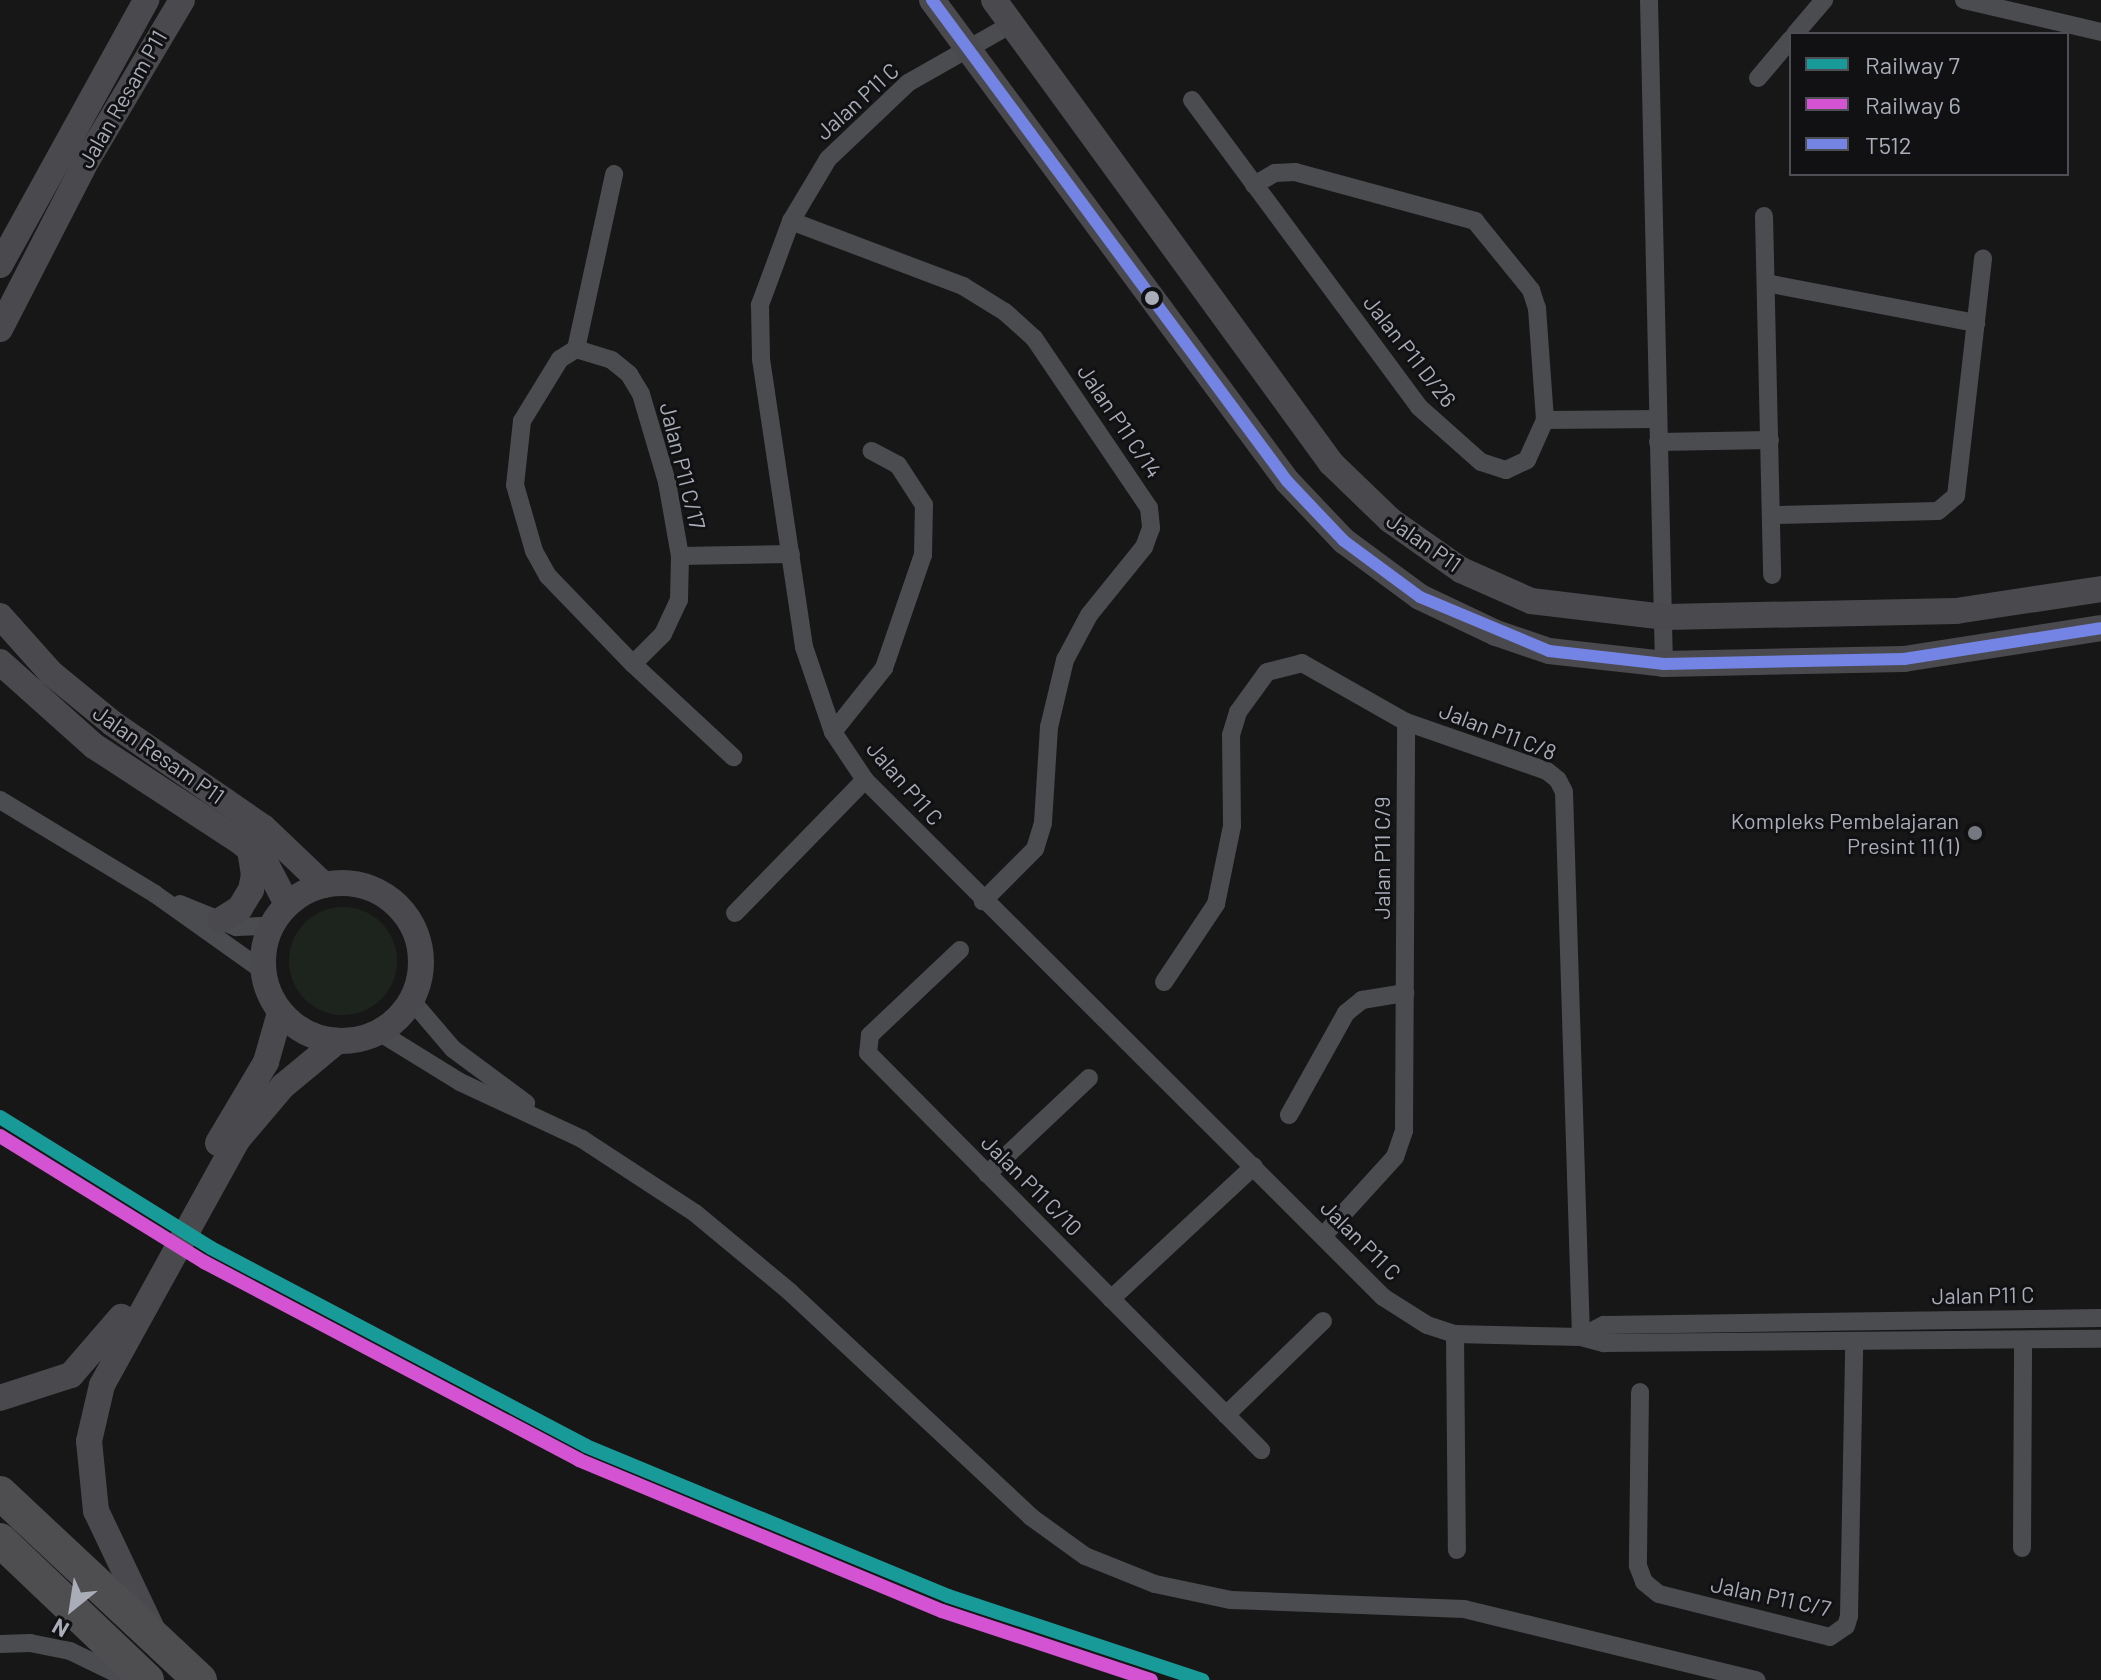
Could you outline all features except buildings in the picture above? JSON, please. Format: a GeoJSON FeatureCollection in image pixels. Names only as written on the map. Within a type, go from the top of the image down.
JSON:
{"type":"FeatureCollection","features":[{"type":"Feature","properties":{"kind":"highway"},"geometry":{"type":"LineString","coordinates":[[0,1493],[200,1680]]}},
{"type":"Feature","properties":{"kind":"highway"},"geometry":{"type":"LineString","coordinates":[[0,1540],[147,1680]]}},
{"type":"Feature","properties":{"kind":"main road","name":"Jalan Resam P11"},"geometry":{"type":"LineString","coordinates":[[0,265],[146,0]]}},
{"type":"Feature","properties":{"kind":"main road","name":"Jalan Resam P11"},"geometry":{"type":"LineString","coordinates":[[0,329],[87,160],[182,0]]}},
{"type":"Feature","properties":{"kind":"main road","name":"Jalan P11"},"geometry":{"type":"LineString","coordinates":[[932,0],[965,49],[1270,459],[1344,541],[1420,597],[1496,633],[1607,661],[1664,664],[1904,659],[2101,628]]}},
{"type":"Feature","properties":{"kind":"main road","name":"Jalan P11"},"geometry":{"type":"LineString","coordinates":[[994,0],[1308,434],[1378,510],[1461,570],[1531,601],[1666,617],[1956,611],[2101,589]]}},
{"type":"Feature","properties":{"kind":"main road","name":"Jalan Resam P11"},"geometry":{"type":"LineString","coordinates":[[0,616],[22,645],[75,693],[263,827],[324,885]]}},
{"type":"Feature","properties":{"kind":"main road","name":"Jalan Resam P11"},"geometry":{"type":"LineString","coordinates":[[0,662],[94,746],[250,850],[266,864],[287,904]]}},
{"type":"Feature","properties":{"kind":"main road"},"geometry":{"type":"LineString","coordinates":[[221,920],[240,908],[251,890],[254,875],[250,850]]}},
{"type":"Feature","properties":{"kind":"main road"},"geometry":{"type":"LineString","coordinates":[[232,1134],[336,1042],[379,1032],[412,1001],[421,957],[405,915],[369,888],[324,885],[287,904],[270,926],[262,970],[280,1013],[305,1033],[336,1042]]}},
{"type":"Feature","properties":{"kind":"main road"},"geometry":{"type":"LineString","coordinates":[[157,1639],[96,1511],[91,1475],[95,1408],[119,1336],[232,1134],[266,1062],[280,1013]]}},
{"type":"Feature","properties":{"kind":"main road"},"geometry":{"type":"LineString","coordinates":[[0,1398],[71,1375],[119,1336]]}},
{"type":"Feature","properties":{"kind":"street"},"geometry":{"type":"LineString","coordinates":[[1649,0],[1657,419],[1666,617],[1664,664]]}},
{"type":"Feature","properties":{"kind":"street"},"geometry":{"type":"LineString","coordinates":[[1797,32],[1824,0]]}},
{"type":"Feature","properties":{"kind":"street"},"geometry":{"type":"LineString","coordinates":[[1964,0],[2026,26],[2101,32]]}},
{"type":"Feature","properties":{"kind":"street","name":"Jalan P11 C"},"geometry":{"type":"LineString","coordinates":[[1010,25],[908,83],[828,159],[791,221],[760,305],[761,359],[804,647],[833,732],[865,780],[983,901],[1394,1305],[1455,1334],[1581,1337],[1604,1343],[1854,1344],[2101,1339]]}},
{"type":"Feature","properties":{"kind":"street"},"geometry":{"type":"LineString","coordinates":[[1758,78],[1789,41]]}},
{"type":"Feature","properties":{"kind":"street","name":"Jalan P11 D/26"},"geometry":{"type":"LineString","coordinates":[[1192,100],[1254,185],[1419,407],[1481,462],[1506,470],[1527,460],[1545,420],[1537,308],[1531,290],[1475,221],[1295,172],[1275,173],[1254,185]]}},
{"type":"Feature","properties":{"kind":"street"},"geometry":{"type":"LineString","coordinates":[[614,174],[576,349],[554,367],[522,421],[515,485],[523,520],[548,576],[633,664],[733,757]]}},
{"type":"Feature","properties":{"kind":"street"},"geometry":{"type":"LineString","coordinates":[[1764,216],[1772,575]]}},
{"type":"Feature","properties":{"kind":"street","name":"Jalan P11 C/14"},"geometry":{"type":"LineString","coordinates":[[791,221],[963,286],[1005,312],[1034,338],[1149,508],[1151,528],[1144,547],[1089,615],[1065,660],[1049,727],[1043,823],[1035,849],[983,901]]}},
{"type":"Feature","properties":{"kind":"street"},"geometry":{"type":"LineString","coordinates":[[1773,515],[1938,511],[1948,506],[1958,489],[1983,259]]}},
{"type":"Feature","properties":{"kind":"street"},"geometry":{"type":"LineString","coordinates":[[1766,283],[1976,323]]}},
{"type":"Feature","properties":{"kind":"street","name":"Jalan P11 C/17"},"geometry":{"type":"LineString","coordinates":[[576,349],[612,360],[641,394],[667,482],[680,556],[673,619],[633,664]]}},
{"type":"Feature","properties":{"kind":"street"},"geometry":{"type":"LineString","coordinates":[[1545,420],[1657,419]]}},
{"type":"Feature","properties":{"kind":"street"},"geometry":{"type":"LineString","coordinates":[[1658,442],[1770,440]]}},
{"type":"Feature","properties":{"kind":"street"},"geometry":{"type":"LineString","coordinates":[[833,732],[884,668],[923,555],[924,505],[898,465],[872,451]]}},
{"type":"Feature","properties":{"kind":"street"},"geometry":{"type":"LineString","coordinates":[[680,556],[791,554]]}},
{"type":"Feature","properties":{"kind":"street","name":"Jalan P11 C/8"},"geometry":{"type":"LineString","coordinates":[[1164,982],[1216,904],[1232,826],[1231,735],[1238,712],[1267,672],[1302,663],[1406,722],[1547,771],[1564,792],[1581,1337]]}},
{"type":"Feature","properties":{"kind":"street","name":"Jalan P11 C/9"},"geometry":{"type":"LineString","coordinates":[[1323,1236],[1401,1144],[1406,722]]}},
{"type":"Feature","properties":{"kind":"street"},"geometry":{"type":"LineString","coordinates":[[735,913],[865,780]]}},
{"type":"Feature","properties":{"kind":"street"},"geometry":{"type":"LineString","coordinates":[[0,800],[155,894],[262,970]]}},
{"type":"Feature","properties":{"kind":"street"},"geometry":{"type":"LineString","coordinates":[[155,894],[248,930],[270,926]]}},
{"type":"Feature","properties":{"kind":"street","name":"Jalan P11 C/10"},"geometry":{"type":"LineString","coordinates":[[960,950],[870,1035],[868,1053],[1261,1450]]}},
{"type":"Feature","properties":{"kind":"street"},"geometry":{"type":"LineString","coordinates":[[1289,1115],[1346,1013],[1362,1000],[1405,993]]}},
{"type":"Feature","properties":{"kind":"street"},"geometry":{"type":"LineString","coordinates":[[412,1001],[453,1049],[554,1124],[695,1213],[790,1292],[1031,1517],[1085,1556],[1155,1584],[1231,1600],[1464,1609],[1756,1680]]}},
{"type":"Feature","properties":{"kind":"street"},"geometry":{"type":"LineString","coordinates":[[379,1032],[460,1082],[554,1124]]}},
{"type":"Feature","properties":{"kind":"street"},"geometry":{"type":"LineString","coordinates":[[987,1174],[1089,1078]]}},
{"type":"Feature","properties":{"kind":"street"},"geometry":{"type":"LineString","coordinates":[[1111,1299],[1254,1166]]}},
{"type":"Feature","properties":{"kind":"street","name":"Jalan P11 C"},"geometry":{"type":"LineString","coordinates":[[1581,1337],[1604,1325],[2101,1318]]}},
{"type":"Feature","properties":{"kind":"street"},"geometry":{"type":"LineString","coordinates":[[1226,1415],[1323,1321]]}},
{"type":"Feature","properties":{"kind":"street"},"geometry":{"type":"LineString","coordinates":[[1455,1334],[1457,1550]]}},
{"type":"Feature","properties":{"kind":"street"},"geometry":{"type":"LineString","coordinates":[[2022,1548],[2023,1340]]}},
{"type":"Feature","properties":{"kind":"street","name":"Jalan P11 C/7"},"geometry":{"type":"LineString","coordinates":[[1640,1392],[1638,1566],[1644,1582],[1659,1594],[1830,1637],[1846,1626],[1849,1616],[1854,1344]]}},
{"type":"Feature","properties":{"kind":"street"},"geometry":{"type":"LineString","coordinates":[[0,1644],[30,1643],[70,1651],[130,1680]]}},
{"type":"Feature","properties":{"kind":"shaded area"},"geometry":{"type":"Polygon","coordinates":[[[343,907],[373,916],[381,923],[388,931],[397,961],[388,991],[381,999],[373,1006],[343,1015],[313,1006],[305,999],[298,991],[289,961],[298,931],[305,923],[313,916],[343,907]]]}},
{"type":"Feature","properties":{"kind":"rail line","name":"7"},"geometry":{"type":"LineString","coordinates":[[0,1117],[211,1248],[586,1446],[948,1596],[1202,1680]]}},
{"type":"Feature","properties":{"kind":"rail line","name":"6"},"geometry":{"type":"LineString","coordinates":[[0,1136],[204,1262],[579,1460],[942,1611],[1151,1680]]}},
{"type":"Feature","properties":{"kind":"transit line","name":"T512"},"geometry":{"type":"LineString","coordinates":[[932,0],[1287,481],[1344,541],[1420,597],[1549,651],[1664,664],[1904,659],[2101,628]]}},
{"type":"Feature","properties":{"kind":"place","name":"Kompleks Pembelajaran Presint 11 (1)"},"geometry":{"type":"Point","coordinates":[1975,833]}}]}
